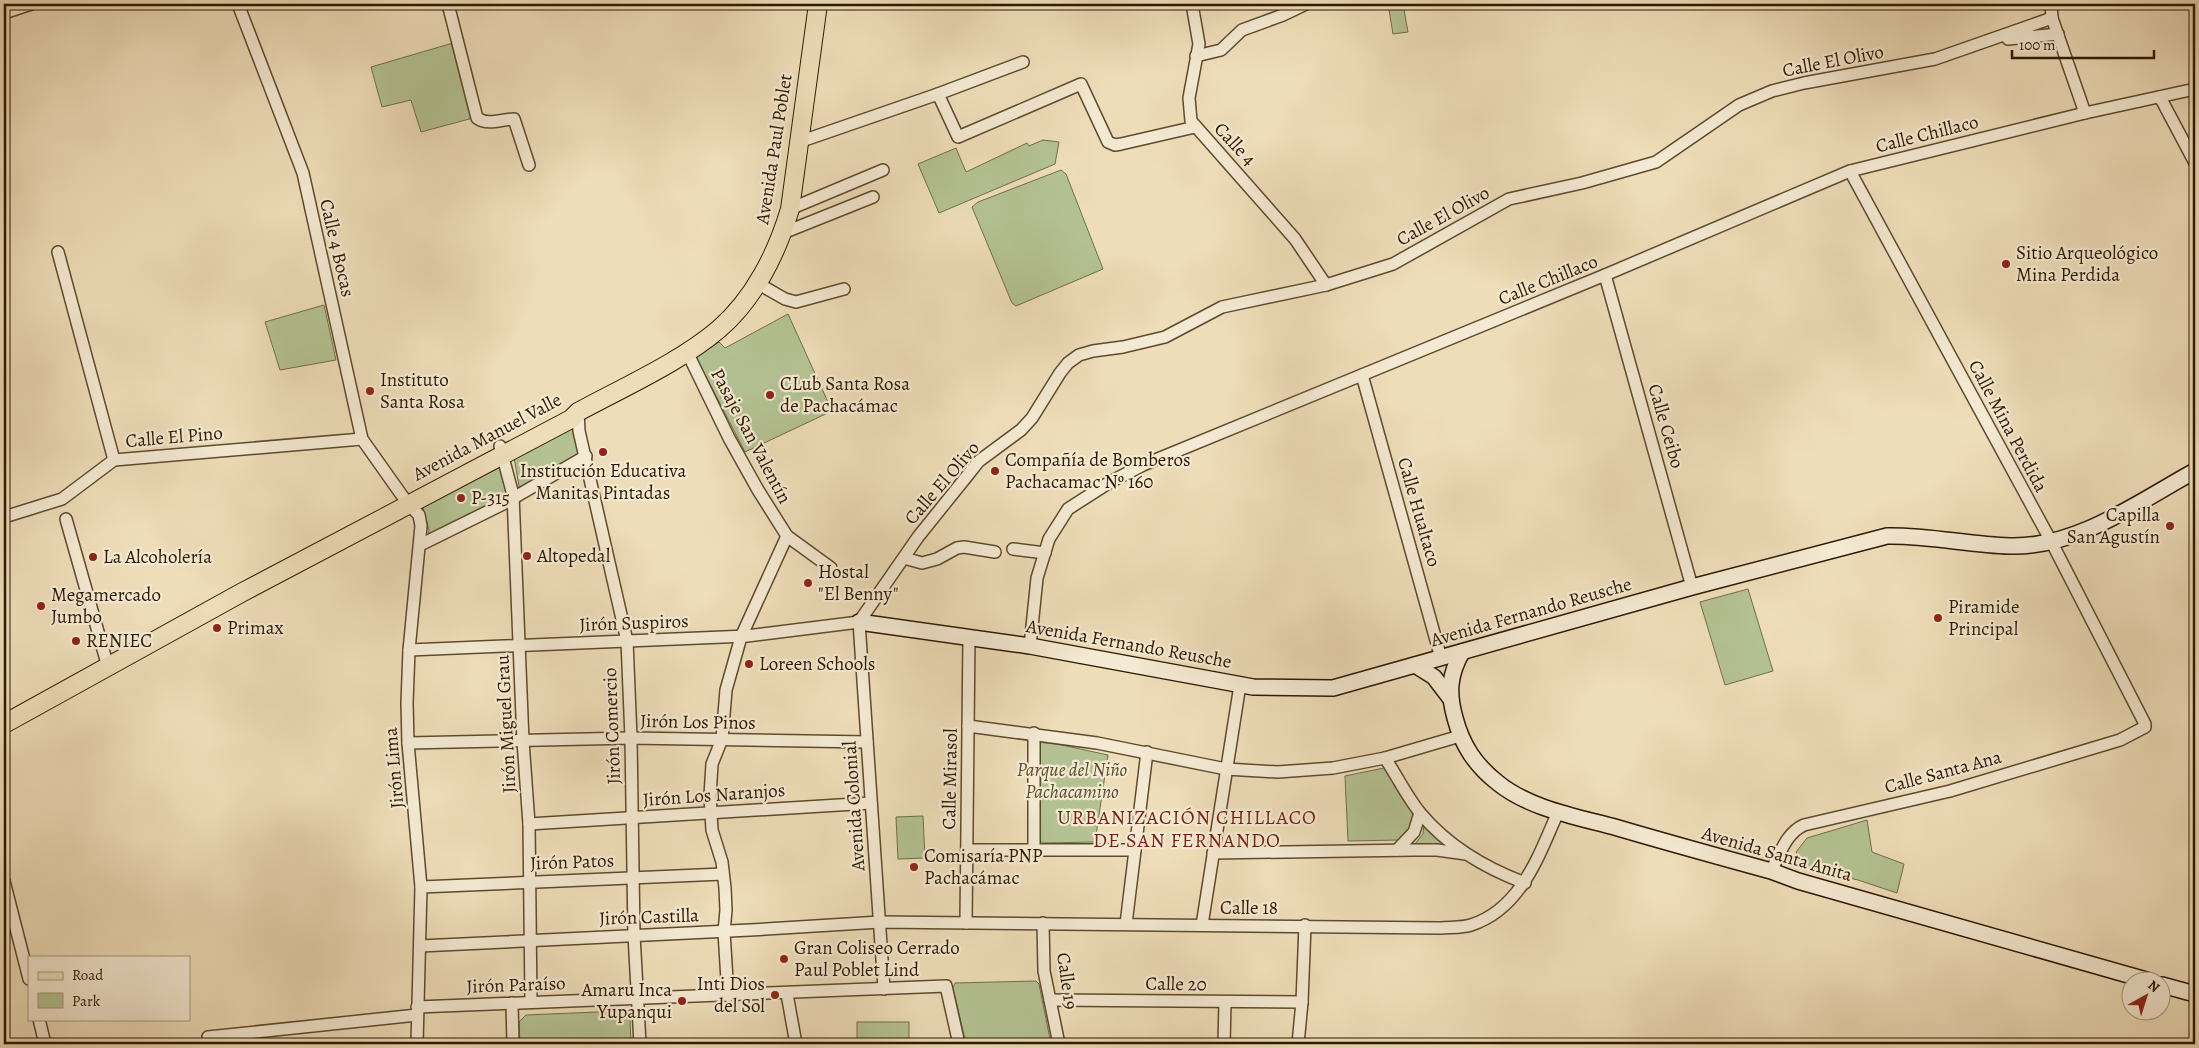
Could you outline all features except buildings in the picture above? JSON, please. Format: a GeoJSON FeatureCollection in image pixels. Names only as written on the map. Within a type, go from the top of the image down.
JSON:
{"type":"FeatureCollection","features":[{"type":"Feature","properties":{"kind":"main road","name":"Avenida Paul Poblet"},"geometry":{"type":"LineString","coordinates":[[578,412],[687,352],[720,329],[740,309],[757,283],[783,233],[790,209],[818,4]]}},
{"type":"Feature","properties":{"kind":"main road","name":"Avenida Manuel Valle"},"geometry":{"type":"LineString","coordinates":[[4,711],[107,661],[406,499],[501,451],[571,419],[578,412]]}},
{"type":"Feature","properties":{"kind":"main road","name":"Avenida Manuel Valle"},"geometry":{"type":"LineString","coordinates":[[4,724],[107,661]]}},
{"type":"Feature","properties":{"kind":"street"},"geometry":{"type":"LineString","coordinates":[[4,13],[31,4]]}},
{"type":"Feature","properties":{"kind":"street","name":"Calle 4 Bocas"},"geometry":{"type":"LineString","coordinates":[[238,4],[303,173],[362,439],[406,499]]}},
{"type":"Feature","properties":{"kind":"street"},"geometry":{"type":"LineString","coordinates":[[448,4],[477,118],[492,122],[514,119],[529,165]]}},
{"type":"Feature","properties":{"kind":"street","name":"Calle 4"},"geometry":{"type":"LineString","coordinates":[[1192,4],[1198,35],[1190,98],[1190,121],[1246,181],[1294,239],[1326,285]]}},
{"type":"Feature","properties":{"kind":"street"},"geometry":{"type":"LineString","coordinates":[[1196,56],[1221,50],[1242,30],[1283,15],[1306,4]]}},
{"type":"Feature","properties":{"kind":"street"},"geometry":{"type":"LineString","coordinates":[[2050,4],[2052,18],[2085,113]]}},
{"type":"Feature","properties":{"kind":"street","name":"Calle El Olivo"},"geometry":{"type":"LineString","coordinates":[[859,622],[904,558],[979,461],[1025,425],[1043,401],[1060,373],[1068,363],[1079,355],[1164,337],[1222,307],[1326,285],[1393,264],[1509,199],[1656,162],[1740,105],[1772,91],[1804,83],[1935,59],[1994,40],[2052,18]]}},
{"type":"Feature","properties":{"kind":"street"},"geometry":{"type":"LineString","coordinates":[[1994,40],[2058,34]]}},
{"type":"Feature","properties":{"kind":"street"},"geometry":{"type":"LineString","coordinates":[[799,142],[938,94],[1023,62]]}},
{"type":"Feature","properties":{"kind":"street"},"geometry":{"type":"LineString","coordinates":[[938,94],[958,137],[1081,84],[1108,142],[1115,145],[1195,127]]}},
{"type":"Feature","properties":{"kind":"street","name":"Calle Chillaco"},"geometry":{"type":"LineString","coordinates":[[1030,646],[1037,578],[1049,539],[1068,509],[1110,482],[1143,465],[1605,275],[1850,171],[2085,113],[2195,89]]}},
{"type":"Feature","properties":{"kind":"street"},"geometry":{"type":"LineString","coordinates":[[2160,97],[2195,163]]}},
{"type":"Feature","properties":{"kind":"street"},"geometry":{"type":"LineString","coordinates":[[790,209],[883,170]]}},
{"type":"Feature","properties":{"kind":"street","name":"Calle Mina Perdida"},"geometry":{"type":"LineString","coordinates":[[1850,171],[2052,543],[2145,727]]}},
{"type":"Feature","properties":{"kind":"street"},"geometry":{"type":"LineString","coordinates":[[783,233],[873,197]]}},
{"type":"Feature","properties":{"kind":"street"},"geometry":{"type":"LineString","coordinates":[[58,252],[114,460]]}},
{"type":"Feature","properties":{"kind":"street","name":"Calle Ceibo"},"geometry":{"type":"LineString","coordinates":[[1605,275],[1692,587]]}},
{"type":"Feature","properties":{"kind":"street"},"geometry":{"type":"LineString","coordinates":[[757,283],[785,299],[796,302],[844,289]]}},
{"type":"Feature","properties":{"kind":"street","name":"Pasaje San Valentín"},"geometry":{"type":"LineString","coordinates":[[687,352],[729,438],[758,490],[787,536],[831,568]]}},
{"type":"Feature","properties":{"kind":"street","name":"Calle Hualtaco"},"geometry":{"type":"LineString","coordinates":[[1362,375],[1441,658]]}},
{"type":"Feature","properties":{"kind":"street","name":"Jirón Comercio"},"geometry":{"type":"LineString","coordinates":[[578,412],[579,431],[627,641],[632,738],[634,935],[640,1044]]}},
{"type":"Feature","properties":{"kind":"street","name":"Calle El Pino"},"geometry":{"type":"LineString","coordinates":[[4,517],[62,499],[114,460],[362,439]]}},
{"type":"Feature","properties":{"kind":"street","name":"Jirón Miguel Grau"},"geometry":{"type":"LineString","coordinates":[[501,451],[513,497],[529,824],[530,1002]]}},
{"type":"Feature","properties":{"kind":"street"},"geometry":{"type":"LineString","coordinates":[[420,545],[513,497],[586,456]]}},
{"type":"Feature","properties":{"kind":"street","name":"Avenida Fernando Reusche"},"geometry":{"type":"LineString","coordinates":[[859,622],[1030,646],[1253,687],[1333,688],[1692,587],[1887,536],[1906,536],[2010,546],[2052,543],[2098,524],[2195,471]]}},
{"type":"Feature","properties":{"kind":"street","name":"Jirón Lima"},"geometry":{"type":"LineString","coordinates":[[406,499],[418,515],[420,545],[409,650],[407,702],[408,744],[421,887],[417,1044]]}},
{"type":"Feature","properties":{"kind":"street"},"geometry":{"type":"LineString","coordinates":[[66,518],[107,661]]}},
{"type":"Feature","properties":{"kind":"street"},"geometry":{"type":"LineString","coordinates":[[728,996],[724,932],[726,910],[723,874],[712,830],[710,796],[712,764],[722,739],[726,690],[741,637],[787,536]]}},
{"type":"Feature","properties":{"kind":"street"},"geometry":{"type":"LineString","coordinates":[[904,558],[922,563],[937,559],[957,548],[964,547],[995,552]]}},
{"type":"Feature","properties":{"kind":"street"},"geometry":{"type":"LineString","coordinates":[[1013,549],[1045,553]]}},
{"type":"Feature","properties":{"kind":"street","name":"Jirón Suspiros"},"geometry":{"type":"LineString","coordinates":[[409,650],[519,644],[741,637],[859,622]]}},
{"type":"Feature","properties":{"kind":"street","name":"Avenida Colonial"},"geometry":{"type":"LineString","coordinates":[[859,622],[884,989]]}},
{"type":"Feature","properties":{"kind":"street","name":"Calle Mirasol"},"geometry":{"type":"LineString","coordinates":[[966,923],[969,636]]}},
{"type":"Feature","properties":{"kind":"street","name":"Avenida Santa Anita"},"geometry":{"type":"LineString","coordinates":[[1462,652],[1452,672],[1450,698],[1460,736],[1471,756],[1498,784],[1516,795],[1558,812],[1771,871],[1798,881],[2122,973]]}},
{"type":"Feature","properties":{"kind":"street","name":"Avenida Santa Anita"},"geometry":{"type":"LineString","coordinates":[[1415,665],[1434,677],[1450,698]]}},
{"type":"Feature","properties":{"kind":"street"},"geometry":{"type":"LineString","coordinates":[[1202,926],[1240,685]]}},
{"type":"Feature","properties":{"kind":"street"},"geometry":{"type":"LineString","coordinates":[[968,726],[1034,734],[1147,752],[1226,769],[1306,771],[1386,758],[1460,736]]}},
{"type":"Feature","properties":{"kind":"street","name":"Calle Santa Ana"},"geometry":{"type":"LineString","coordinates":[[1771,871],[1787,838],[1804,824],[1950,791],[2120,740],[2145,727]]}},
{"type":"Feature","properties":{"kind":"street"},"geometry":{"type":"LineString","coordinates":[[1034,734],[1034,850]]}},
{"type":"Feature","properties":{"kind":"street","name":"Jirón Los Pinos"},"geometry":{"type":"LineString","coordinates":[[408,744],[632,738],[867,742]]}},
{"type":"Feature","properties":{"kind":"street"},"geometry":{"type":"LineString","coordinates":[[1126,924],[1147,752]]}},
{"type":"Feature","properties":{"kind":"street"},"geometry":{"type":"LineString","coordinates":[[1386,758],[1420,813],[1443,836],[1466,854],[1493,871],[1525,884]]}},
{"type":"Feature","properties":{"kind":"street","name":"Jirón Los Naranjos"},"geometry":{"type":"LineString","coordinates":[[529,824],[871,803]]}},
{"type":"Feature","properties":{"kind":"street","name":"Calle 18"},"geometry":{"type":"LineString","coordinates":[[880,922],[1202,926],[1305,925],[1440,928],[1471,925],[1492,915],[1525,884],[1558,812]]}},
{"type":"Feature","properties":{"kind":"street"},"geometry":{"type":"LineString","coordinates":[[1397,850],[1414,832],[1420,813]]}},
{"type":"Feature","properties":{"kind":"street"},"geometry":{"type":"LineString","coordinates":[[967,850],[1135,850]]}},
{"type":"Feature","properties":{"kind":"street"},"geometry":{"type":"LineString","coordinates":[[1213,854],[1397,850],[1437,850],[1466,854]]}},
{"type":"Feature","properties":{"kind":"street","name":"Jirón Patos"},"geometry":{"type":"LineString","coordinates":[[421,887],[723,874]]}},
{"type":"Feature","properties":{"kind":"street"},"geometry":{"type":"LineString","coordinates":[[4,880],[28,975]]}},
{"type":"Feature","properties":{"kind":"street","name":"Jirón Castilla"},"geometry":{"type":"LineString","coordinates":[[420,946],[724,932],[880,922]]}},
{"type":"Feature","properties":{"kind":"street","name":"Calle 19"},"geometry":{"type":"LineString","coordinates":[[1043,923],[1044,971],[1059,1044]]}},
{"type":"Feature","properties":{"kind":"street"},"geometry":{"type":"LineString","coordinates":[[1298,1044],[1302,1002],[1305,925]]}},
{"type":"Feature","properties":{"kind":"street","name":"Jirón Paraíso"},"geometry":{"type":"LineString","coordinates":[[208,1037],[417,1011],[512,1003],[787,994],[790,991],[946,986],[959,1044]]}},
{"type":"Feature","properties":{"kind":"street"},"geometry":{"type":"LineString","coordinates":[[2172,988],[2195,994]]}},
{"type":"Feature","properties":{"kind":"street"},"geometry":{"type":"LineString","coordinates":[[787,994],[796,1044]]}},
{"type":"Feature","properties":{"kind":"street","name":"Calle 20"},"geometry":{"type":"LineString","coordinates":[[1050,1000],[1302,1002]]}},
{"type":"Feature","properties":{"kind":"street"},"geometry":{"type":"LineString","coordinates":[[1224,1044],[1225,1002]]}},
{"type":"Feature","properties":{"kind":"street"},"geometry":{"type":"LineString","coordinates":[[512,1003],[513,1044]]}},
{"type":"Feature","properties":{"kind":"street"},"geometry":{"type":"LineString","coordinates":[[39,1020],[45,1044]]}},
{"type":"Feature","properties":{"kind":"green space"},"geometry":{"type":"Polygon","coordinates":[[[1388,4],[1403,4],[1408,32],[1393,34],[1388,4]]]}},
{"type":"Feature","properties":{"kind":"green space"},"geometry":{"type":"Polygon","coordinates":[[[453,43],[473,118],[421,132],[411,100],[382,107],[371,67],[453,43]]]}},
{"type":"Feature","properties":{"kind":"green space"},"geometry":{"type":"Polygon","coordinates":[[[1043,140],[1059,142],[1055,164],[939,213],[918,164],[956,148],[966,172],[1027,143],[1029,146],[1043,140]]]}},
{"type":"Feature","properties":{"kind":"green space"},"geometry":{"type":"Polygon","coordinates":[[[1061,170],[1066,174],[1103,269],[1016,306],[1012,303],[972,207],[978,202],[1061,170]]]}},
{"type":"Feature","properties":{"kind":"green space"},"geometry":{"type":"Polygon","coordinates":[[[324,305],[336,360],[280,370],[265,322],[324,305]]]}},
{"type":"Feature","properties":{"kind":"green space","name":"CLub Santa Rosa de Pachacámac"},"geometry":{"type":"Polygon","coordinates":[[[788,314],[832,411],[745,452],[696,357],[719,342],[725,348],[788,314]]]}},
{"type":"Feature","properties":{"kind":"green space"},"geometry":{"type":"Polygon","coordinates":[[[572,422],[584,456],[520,492],[514,457],[572,422]]]}},
{"type":"Feature","properties":{"kind":"green space"},"geometry":{"type":"Polygon","coordinates":[[[498,467],[501,468],[509,495],[427,541],[429,530],[422,504],[498,467]]]}},
{"type":"Feature","properties":{"kind":"green space"},"geometry":{"type":"Polygon","coordinates":[[[1748,589],[1773,671],[1725,685],[1700,602],[1748,589]]]}},
{"type":"Feature","properties":{"kind":"green space","name":"Parque del Niño Pachacamino"},"geometry":{"type":"Polygon","coordinates":[[[1043,741],[1108,755],[1095,842],[1043,843],[1039,840],[1039,745],[1043,741]]]}},
{"type":"Feature","properties":{"kind":"green space"},"geometry":{"type":"Polygon","coordinates":[[[1384,768],[1411,810],[1413,823],[1400,840],[1348,841],[1345,776],[1384,768]]]}},
{"type":"Feature","properties":{"kind":"green space"},"geometry":{"type":"Polygon","coordinates":[[[923,816],[925,858],[898,859],[896,817],[923,816]]]}},
{"type":"Feature","properties":{"kind":"green space"},"geometry":{"type":"Polygon","coordinates":[[[1867,820],[1872,852],[1904,864],[1897,893],[1858,880],[1806,868],[1796,852],[1807,838],[1867,820]]]}},
{"type":"Feature","properties":{"kind":"green space"},"geometry":{"type":"Polygon","coordinates":[[[1424,824],[1444,845],[1414,845],[1423,834],[1424,824]]]}},
{"type":"Feature","properties":{"kind":"green space"},"geometry":{"type":"Polygon","coordinates":[[[1036,981],[1039,984],[1051,1044],[966,1044],[953,988],[955,983],[1036,981]]]}},
{"type":"Feature","properties":{"kind":"green space"},"geometry":{"type":"Polygon","coordinates":[[[620,1011],[630,1020],[631,1044],[520,1044],[519,1022],[526,1015],[620,1011]]]}},
{"type":"Feature","properties":{"kind":"green space"},"geometry":{"type":"Polygon","coordinates":[[[857,1022],[909,1022],[909,1044],[857,1044],[857,1022]]]}},
{"type":"Feature","properties":{"kind":"place","name":"Sitio Arqueológico Mina Perdida"},"geometry":{"type":"Point","coordinates":[2006,264]}},
{"type":"Feature","properties":{"kind":"place","name":"Instituto Santa Rosa"},"geometry":{"type":"Point","coordinates":[370,391]}},
{"type":"Feature","properties":{"kind":"place","name":"CLub Santa Rosa de Pachacámac"},"geometry":{"type":"Point","coordinates":[770,395]}},
{"type":"Feature","properties":{"kind":"place","name":"Institución Educativa Manitas Pintadas"},"geometry":{"type":"Point","coordinates":[603,452]}},
{"type":"Feature","properties":{"kind":"place","name":"Compañía de Bomberos Pachacamac Nº 160"},"geometry":{"type":"Point","coordinates":[995,471]}},
{"type":"Feature","properties":{"kind":"place","name":"P-315"},"geometry":{"type":"Point","coordinates":[461,498]}},
{"type":"Feature","properties":{"kind":"place","name":"Capilla San Agustín"},"geometry":{"type":"Point","coordinates":[2170,526]}},
{"type":"Feature","properties":{"kind":"place","name":"Altopedal"},"geometry":{"type":"Point","coordinates":[527,556]}},
{"type":"Feature","properties":{"kind":"place","name":"La Alcoholería"},"geometry":{"type":"Point","coordinates":[93,557]}},
{"type":"Feature","properties":{"kind":"place","name":"Hostal \"El Benny\""},"geometry":{"type":"Point","coordinates":[808,583]}},
{"type":"Feature","properties":{"kind":"place","name":"Megamercado Jumbo"},"geometry":{"type":"Point","coordinates":[41,606]}},
{"type":"Feature","properties":{"kind":"place","name":"Piramide Principal"},"geometry":{"type":"Point","coordinates":[1938,618]}},
{"type":"Feature","properties":{"kind":"place","name":"Primax"},"geometry":{"type":"Point","coordinates":[217,628]}},
{"type":"Feature","properties":{"kind":"place","name":"RENIEC"},"geometry":{"type":"Point","coordinates":[76,641]}},
{"type":"Feature","properties":{"kind":"place","name":"Loreen Schools"},"geometry":{"type":"Point","coordinates":[749,664]}},
{"type":"Feature","properties":{"kind":"place","name":"Comisaría PNP Pachacámac"},"geometry":{"type":"Point","coordinates":[914,867]}},
{"type":"Feature","properties":{"kind":"place","name":"Gran Coliseo Cerrado Paul Poblet Lind"},"geometry":{"type":"Point","coordinates":[784,959]}},
{"type":"Feature","properties":{"kind":"place","name":"Inti Dios del Sol"},"geometry":{"type":"Point","coordinates":[775,995]}},
{"type":"Feature","properties":{"kind":"place","name":"Amaru Inca Yupanqui"},"geometry":{"type":"Point","coordinates":[682,1001]}},
{"type":"Feature","properties":{"kind":"district","name":"URBANIZACIÓN CHILLACO DE SAN FERNANDO"},"geometry":{"type":"Point","coordinates":[1187,828]}}]}
